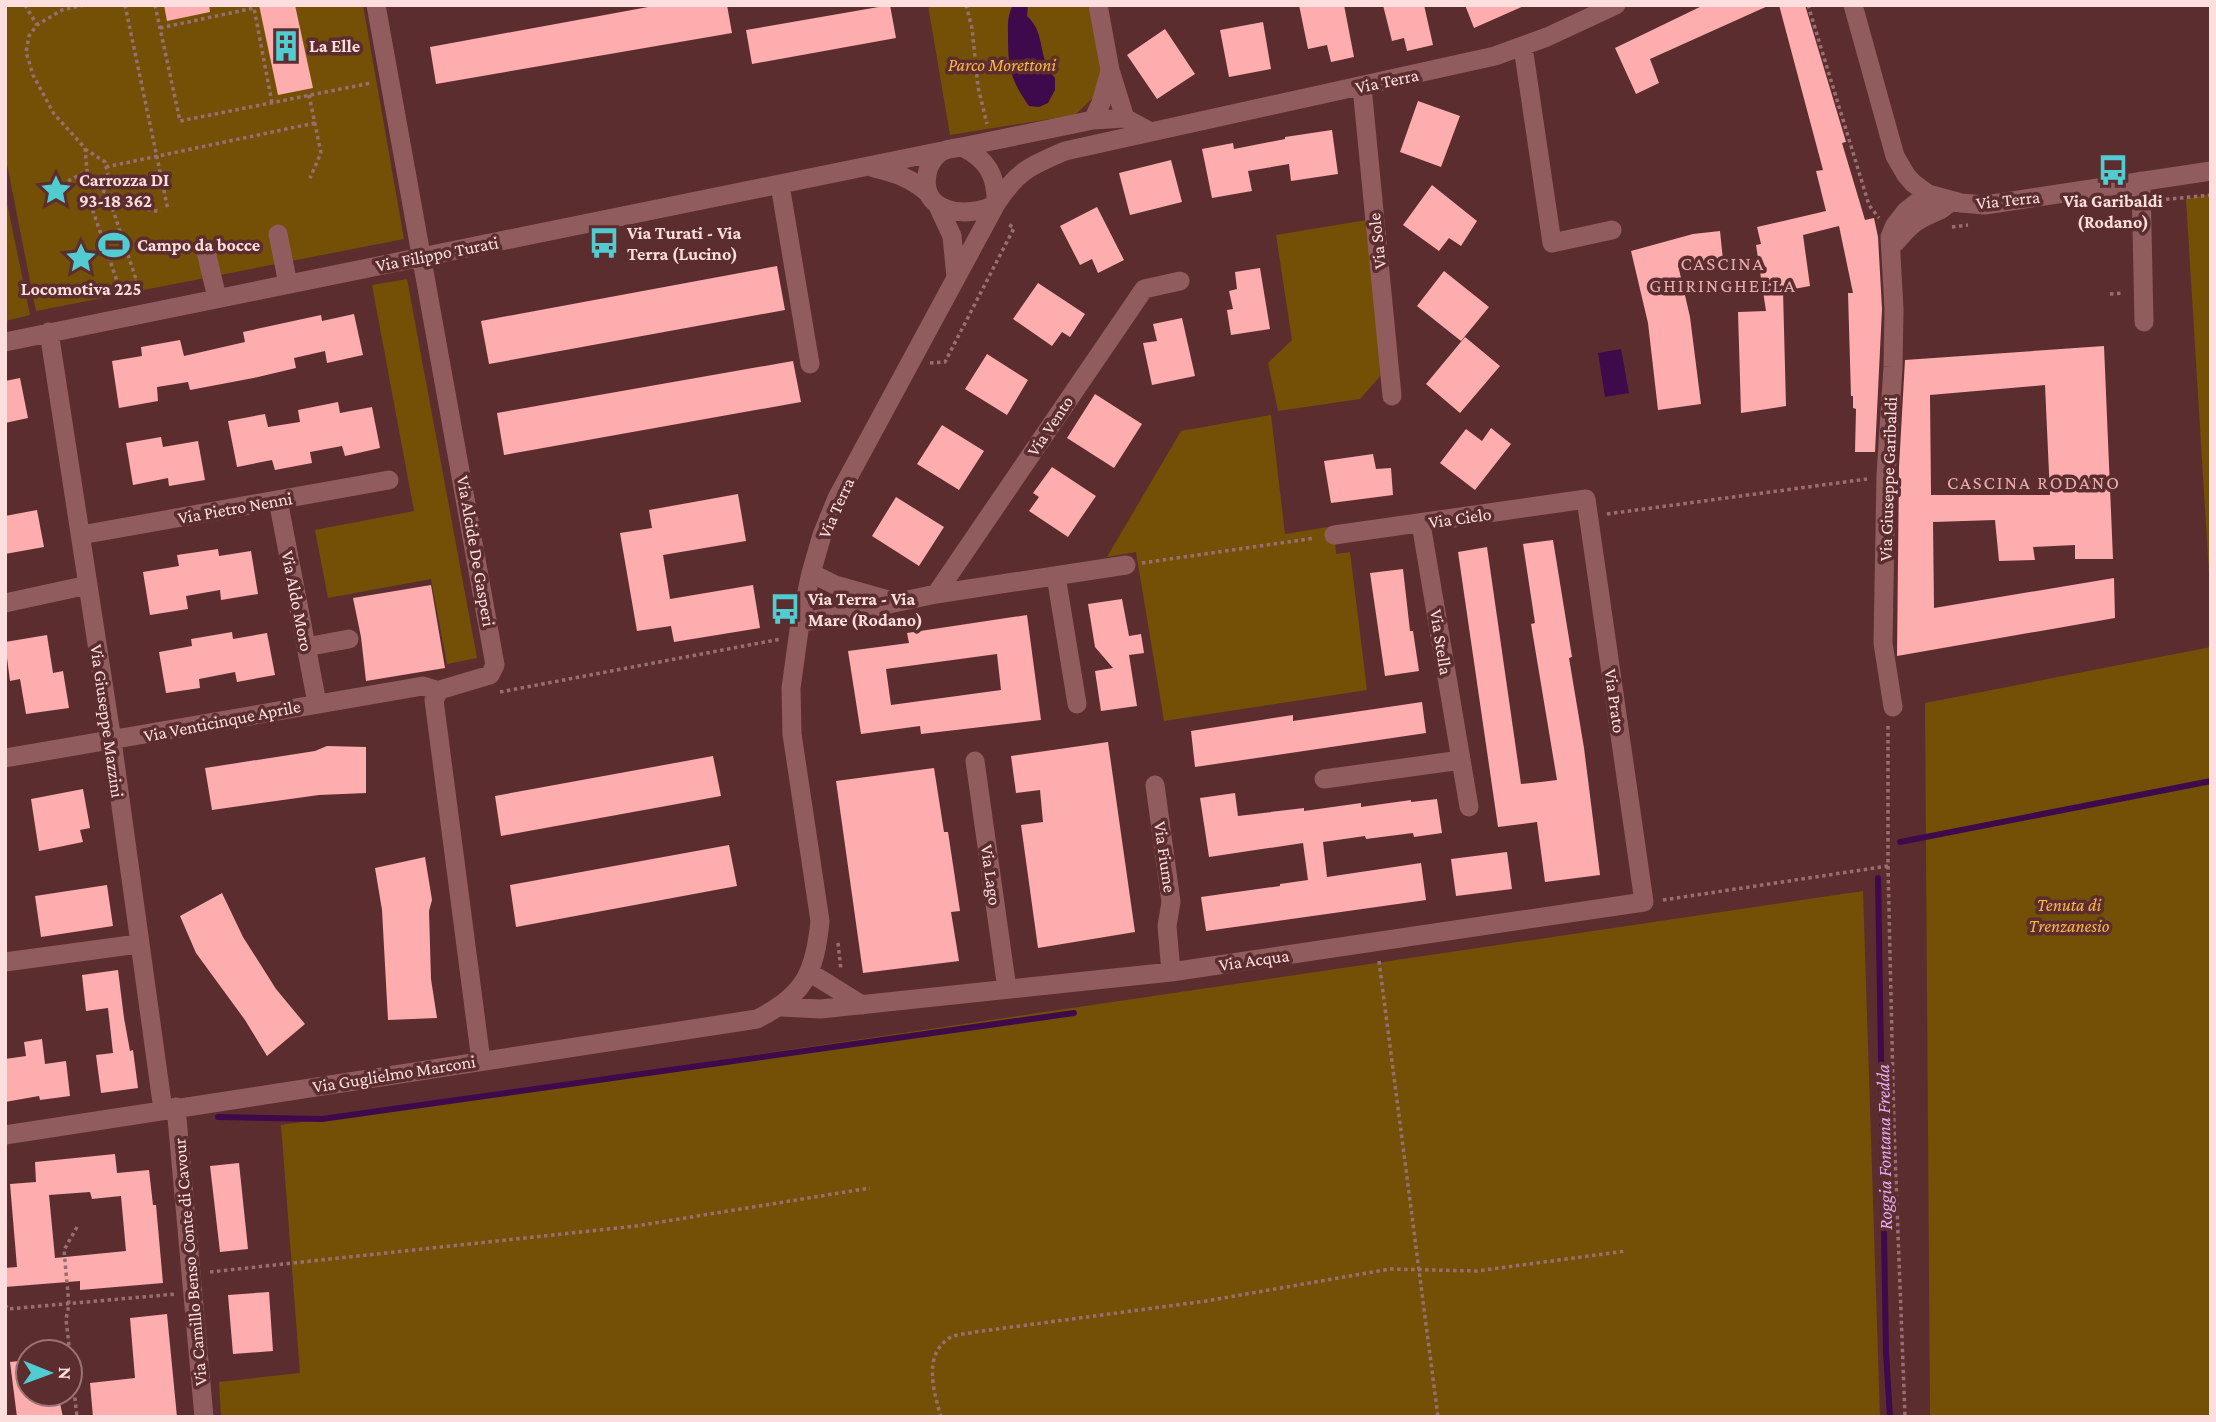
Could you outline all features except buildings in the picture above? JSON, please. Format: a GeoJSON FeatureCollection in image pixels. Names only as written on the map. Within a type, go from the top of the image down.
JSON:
{"type":"FeatureCollection","features":[{"type":"Feature","properties":{"kind":"street","name":"Via Alcide De Gasperi"},"geometry":{"type":"LineString","coordinates":[[376,5],[495,666],[490,675],[439,691]]}},
{"type":"Feature","properties":{"kind":"street"},"geometry":{"type":"LineString","coordinates":[[1098,5],[1110,70],[1125,118]]}},
{"type":"Feature","properties":{"kind":"street","name":"Via Terra"},"geometry":{"type":"LineString","coordinates":[[781,1007],[810,972],[817,949],[820,921],[792,734],[791,688],[811,573],[837,498],[956,278],[1000,213],[1014,177],[1031,165],[1065,151],[1457,66],[1523,47],[1616,5]]}},
{"type":"Feature","properties":{"kind":"street","name":"Via Terra"},"geometry":{"type":"LineString","coordinates":[[1853,5],[1895,156],[1913,183],[1928,194],[1951,201],[1985,205],[2211,171]]}},
{"type":"Feature","properties":{"kind":"street"},"geometry":{"type":"LineString","coordinates":[[1523,47],[1552,243],[1612,230]]}},
{"type":"Feature","properties":{"kind":"street"},"geometry":{"type":"LineString","coordinates":[[1093,120],[1101,103],[1110,70]]}},
{"type":"Feature","properties":{"kind":"street","name":"Via Sole"},"geometry":{"type":"LineString","coordinates":[[1362,87],[1392,396]]}},
{"type":"Feature","properties":{"kind":"street"},"geometry":{"type":"LineString","coordinates":[[956,278],[952,236],[927,184],[930,166],[942,151],[1093,120],[1125,118],[1149,131]]}},
{"type":"Feature","properties":{"kind":"street"},"geometry":{"type":"LineString","coordinates":[[933,199],[952,211],[963,214],[1000,213],[996,188],[988,167],[981,158],[962,146]]}},
{"type":"Feature","properties":{"kind":"street","name":"Via Filippo Turati"},"geometry":{"type":"LineString","coordinates":[[5,342],[942,151]]}},
{"type":"Feature","properties":{"kind":"street","name":"Via Filippo Turati"},"geometry":{"type":"LineString","coordinates":[[869,167],[904,176],[917,183],[933,199]]}},
{"type":"Feature","properties":{"kind":"street"},"geometry":{"type":"LineString","coordinates":[[2141,181],[2144,322]]}},
{"type":"Feature","properties":{"kind":"street"},"geometry":{"type":"LineString","coordinates":[[780,185],[810,364]]}},
{"type":"Feature","properties":{"kind":"street","name":"Via Giuseppe Garibaldi"},"geometry":{"type":"LineString","coordinates":[[1893,707],[1883,643],[1886,475],[1894,344],[1891,232],[1906,211],[1928,194]]}},
{"type":"Feature","properties":{"kind":"street"},"geometry":{"type":"LineString","coordinates":[[1890,250],[1911,225],[1921,218],[1941,211],[1951,201]]}},
{"type":"Feature","properties":{"kind":"street"},"geometry":{"type":"LineString","coordinates":[[278,234],[288,284]]}},
{"type":"Feature","properties":{"kind":"street"},"geometry":{"type":"LineString","coordinates":[[206,250],[217,298]]}},
{"type":"Feature","properties":{"kind":"street","name":"Via Vento"},"geometry":{"type":"LineString","coordinates":[[936,594],[1144,289],[1180,281]]}},
{"type":"Feature","properties":{"kind":"street","name":"Via Giuseppe Mazzini"},"geometry":{"type":"LineString","coordinates":[[49,332],[112,741],[138,944],[170,1108]]}},
{"type":"Feature","properties":{"kind":"street","name":"Via Pietro Nenni"},"geometry":{"type":"LineString","coordinates":[[81,535],[389,480]]}},
{"type":"Feature","properties":{"kind":"street","name":"Via Aldo Moro"},"geometry":{"type":"LineString","coordinates":[[278,500],[317,703]]}},
{"type":"Feature","properties":{"kind":"street","name":"Via Cielo"},"geometry":{"type":"LineString","coordinates":[[1334,535],[1587,508]]}},
{"type":"Feature","properties":{"kind":"street","name":"Via Prato"},"geometry":{"type":"LineString","coordinates":[[1587,508],[1644,902]]}},
{"type":"Feature","properties":{"kind":"street","name":"Via Stella"},"geometry":{"type":"LineString","coordinates":[[1422,524],[1469,807]]}},
{"type":"Feature","properties":{"kind":"street"},"geometry":{"type":"LineString","coordinates":[[799,632],[896,602],[1126,565]]}},
{"type":"Feature","properties":{"kind":"street"},"geometry":{"type":"LineString","coordinates":[[811,573],[835,585],[896,602]]}},
{"type":"Feature","properties":{"kind":"street"},"geometry":{"type":"LineString","coordinates":[[1056,576],[1077,704]]}},
{"type":"Feature","properties":{"kind":"street"},"geometry":{"type":"LineString","coordinates":[[5,603],[88,585]]}},
{"type":"Feature","properties":{"kind":"street"},"geometry":{"type":"LineString","coordinates":[[306,647],[349,639]]}},
{"type":"Feature","properties":{"kind":"street","name":"Via Venticinque Aprile"},"geometry":{"type":"LineString","coordinates":[[5,758],[424,686],[439,691]]}},
{"type":"Feature","properties":{"kind":"street"},"geometry":{"type":"LineString","coordinates":[[439,691],[434,705],[481,1061]]}},
{"type":"Feature","properties":{"kind":"street"},"geometry":{"type":"LineString","coordinates":[[1324,779],[1461,760]]}},
{"type":"Feature","properties":{"kind":"street","name":"Via Lago"},"geometry":{"type":"LineString","coordinates":[[975,761],[1007,989]]}},
{"type":"Feature","properties":{"kind":"street","name":"Via Fiume"},"geometry":{"type":"LineString","coordinates":[[1155,785],[1171,902],[1167,926],[1171,972]]}},
{"type":"Feature","properties":{"kind":"street","name":"Via Acqua"},"geometry":{"type":"LineString","coordinates":[[781,1007],[821,1009],[1171,972],[1644,902]]}},
{"type":"Feature","properties":{"kind":"street"},"geometry":{"type":"LineString","coordinates":[[5,962],[138,944]]}},
{"type":"Feature","properties":{"kind":"street"},"geometry":{"type":"LineString","coordinates":[[810,972],[862,1005]]}},
{"type":"Feature","properties":{"kind":"street","name":"Via Guglielmo Marconi"},"geometry":{"type":"LineString","coordinates":[[5,1135],[757,1019],[781,1007]]}},
{"type":"Feature","properties":{"kind":"street","name":"Via Camillo Benso Conte di Cavour"},"geometry":{"type":"LineString","coordinates":[[170,1108],[192,1283],[204,1417]]}},
{"type":"Feature","properties":{"kind":"path"},"geometry":{"type":"LineString","coordinates":[[25,5],[37,24]]}},
{"type":"Feature","properties":{"kind":"path"},"geometry":{"type":"LineString","coordinates":[[84,5],[62,10],[37,24],[29,36],[26,52],[33,75],[54,114],[85,148],[105,162],[108,175],[105,192],[142,297]]}},
{"type":"Feature","properties":{"kind":"path"},"geometry":{"type":"LineString","coordinates":[[125,5],[168,210]]}},
{"type":"Feature","properties":{"kind":"path"},"geometry":{"type":"LineString","coordinates":[[155,5],[180,121],[390,79]]}},
{"type":"Feature","properties":{"kind":"path"},"geometry":{"type":"LineString","coordinates":[[966,5],[972,28],[978,87],[991,140]]}},
{"type":"Feature","properties":{"kind":"path"},"geometry":{"type":"LineString","coordinates":[[1808,5],[1869,205],[1879,219]]}},
{"type":"Feature","properties":{"kind":"path"},"geometry":{"type":"LineString","coordinates":[[160,28],[254,8],[272,103]]}},
{"type":"Feature","properties":{"kind":"path"},"geometry":{"type":"LineString","coordinates":[[309,95],[321,153],[310,178]]}},
{"type":"Feature","properties":{"kind":"path"},"geometry":{"type":"LineString","coordinates":[[106,167],[315,123]]}},
{"type":"Feature","properties":{"kind":"path"},"geometry":{"type":"LineString","coordinates":[[85,148],[87,171],[95,187],[135,207],[161,212]]}},
{"type":"Feature","properties":{"kind":"path"},"geometry":{"type":"LineString","coordinates":[[68,181],[87,171]]}},
{"type":"Feature","properties":{"kind":"path"},"geometry":{"type":"LineString","coordinates":[[110,202],[92,208],[110,261],[119,287],[137,281]]}},
{"type":"Feature","properties":{"kind":"path"},"geometry":{"type":"LineString","coordinates":[[926,363],[945,362],[1014,228],[1000,213]]}},
{"type":"Feature","properties":{"kind":"path"},"geometry":{"type":"LineString","coordinates":[[1587,508],[1886,475]]}},
{"type":"Feature","properties":{"kind":"path"},"geometry":{"type":"LineString","coordinates":[[1126,565],[1334,535]]}},
{"type":"Feature","properties":{"kind":"path"},"geometry":{"type":"LineString","coordinates":[[494,694],[799,632]]}},
{"type":"Feature","properties":{"kind":"path"},"geometry":{"type":"LineString","coordinates":[[1893,707],[1888,728],[1888,866],[1905,1417]]}},
{"type":"Feature","properties":{"kind":"path"},"geometry":{"type":"LineString","coordinates":[[1644,902],[1888,866]]}},
{"type":"Feature","properties":{"kind":"path"},"geometry":{"type":"LineString","coordinates":[[836,989],[842,978],[837,938]]}},
{"type":"Feature","properties":{"kind":"path"},"geometry":{"type":"LineString","coordinates":[[1376,942],[1438,1417]]}},
{"type":"Feature","properties":{"kind":"path"},"geometry":{"type":"LineString","coordinates":[[5,1305],[8,1308],[69,1305],[192,1283],[636,1226],[870,1188]]}},
{"type":"Feature","properties":{"kind":"path"},"geometry":{"type":"LineString","coordinates":[[77,1227],[64,1250],[69,1305],[66,1319],[77,1417]]}},
{"type":"Feature","properties":{"kind":"path"},"geometry":{"type":"LineString","coordinates":[[941,1417],[933,1383],[934,1361],[938,1351],[949,1338],[975,1332],[1206,1301],[1390,1269],[1477,1271],[1626,1251]]}},
{"type":"Feature","properties":{"kind":"green space"},"geometry":{"type":"Polygon","coordinates":[[[5,5],[363,5],[404,239],[36,311],[5,154],[5,5]]]}},
{"type":"Feature","properties":{"kind":"green space","name":"Parco Morettoni"},"geometry":{"type":"Polygon","coordinates":[[[928,5],[1093,5],[1105,70],[1094,97],[1075,115],[950,135],[928,5]]]}},
{"type":"Feature","properties":{"kind":"green space"},"geometry":{"type":"Polygon","coordinates":[[[5,193],[30,315],[5,321],[5,193]]]}},
{"type":"Feature","properties":{"kind":"green space"},"geometry":{"type":"Polygon","coordinates":[[[2211,194],[2211,606],[2186,199],[2211,194]]]}},
{"type":"Feature","properties":{"kind":"green space"},"geometry":{"type":"Polygon","coordinates":[[[1367,220],[1382,374],[1360,399],[1278,411],[1268,363],[1292,340],[1276,235],[1367,220]]]}},
{"type":"Feature","properties":{"kind":"green space"},"geometry":{"type":"Polygon","coordinates":[[[407,279],[477,658],[447,664],[431,579],[328,598],[315,530],[414,511],[372,285],[407,279]]]}},
{"type":"Feature","properties":{"kind":"green space"},"geometry":{"type":"Polygon","coordinates":[[[1271,415],[1285,534],[1334,526],[1336,554],[1350,552],[1367,690],[1164,721],[1136,552],[1107,557],[1181,431],[1271,415]]]}},
{"type":"Feature","properties":{"kind":"green space","name":"Tenuta di Trenzanesio"},"geometry":{"type":"Polygon","coordinates":[[[2211,647],[2211,1417],[1930,1417],[1925,703],[2211,647]]]}},
{"type":"Feature","properties":{"kind":"green space"},"geometry":{"type":"Polygon","coordinates":[[[1863,891],[1880,1417],[221,1417],[219,1382],[300,1373],[281,1125],[1863,891]]]}},
{"type":"Feature","properties":{"kind":"shaded area"},"geometry":{"type":"Polygon","coordinates":[[[1013,5],[1028,5],[1027,16],[1037,30],[1045,62],[1055,78],[1055,90],[1048,103],[1039,107],[1029,106],[1012,73],[1008,24],[1013,5]]]}},
{"type":"Feature","properties":{"kind":"shaded area"},"geometry":{"type":"Polygon","coordinates":[[[1621,349],[1629,393],[1605,397],[1598,353],[1621,349]]]}},
{"type":"Feature","properties":{"kind":"waterway"},"geometry":{"type":"LineString","coordinates":[[1900,842],[2211,781]]}},
{"type":"Feature","properties":{"kind":"waterway","name":"Roggia Fontana Fredda"},"geometry":{"type":"LineString","coordinates":[[1878,878],[1886,1352],[1890,1417]]}},
{"type":"Feature","properties":{"kind":"waterway"},"geometry":{"type":"LineString","coordinates":[[218,1117],[322,1119],[1074,1013]]}},
{"type":"Feature","properties":{"kind":"place","name":"La Elle"},"geometry":{"type":"Point","coordinates":[286,46]}},
{"type":"Feature","properties":{"kind":"place","name":"Via Garibaldi (Rodano)"},"geometry":{"type":"Point","coordinates":[2113,170]}},
{"type":"Feature","properties":{"kind":"place","name":"Carrozza DI 93-18 362"},"geometry":{"type":"Point","coordinates":[56,190]}},
{"type":"Feature","properties":{"kind":"place","name":"Via Turati - Via Terra (Lucino)"},"geometry":{"type":"Point","coordinates":[604,243]}},
{"type":"Feature","properties":{"kind":"place","name":"Campo da bocce"},"geometry":{"type":"Point","coordinates":[114,245]}},
{"type":"Feature","properties":{"kind":"place","name":"Locomotiva 225"},"geometry":{"type":"Point","coordinates":[81,258]}},
{"type":"Feature","properties":{"kind":"place","name":"Via Terra - Via Mare (Rodano)"},"geometry":{"type":"Point","coordinates":[785,609]}},
{"type":"Feature","properties":{"kind":"district","name":"CASCINA GHIRINGHELLA"},"geometry":{"type":"Point","coordinates":[1723,274]}},
{"type":"Feature","properties":{"kind":"district","name":"CASCINA RODANO"},"geometry":{"type":"Point","coordinates":[2034,482]}}]}
